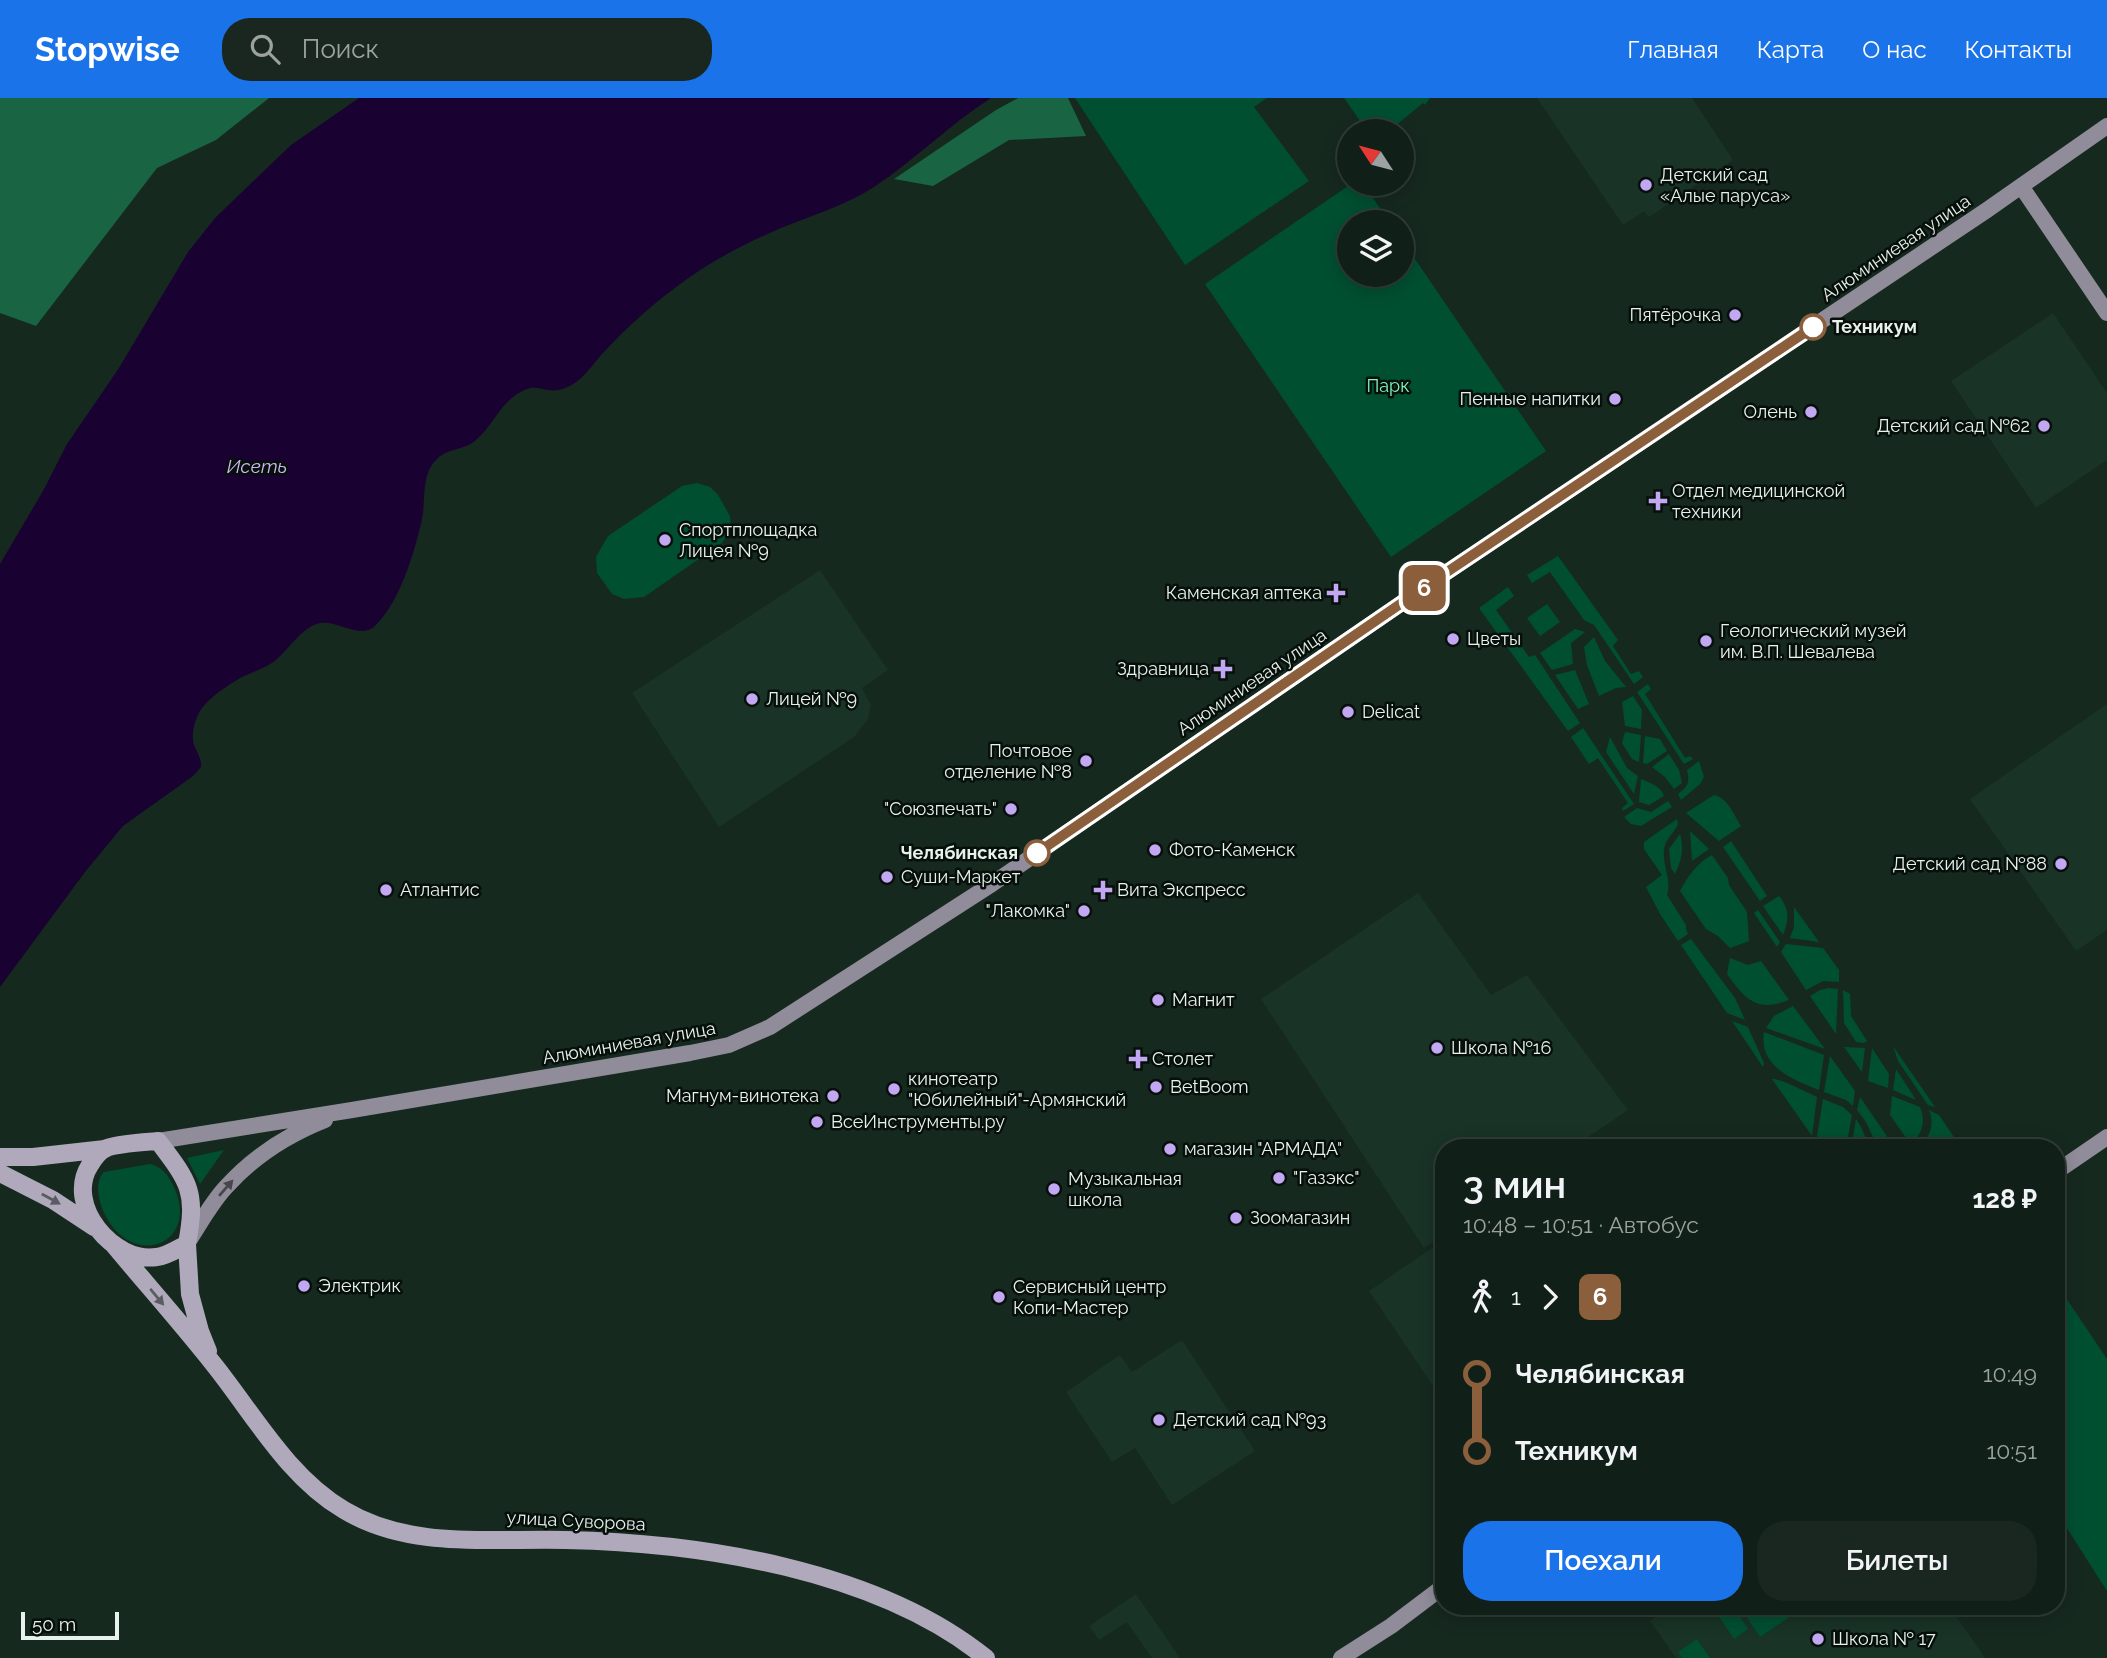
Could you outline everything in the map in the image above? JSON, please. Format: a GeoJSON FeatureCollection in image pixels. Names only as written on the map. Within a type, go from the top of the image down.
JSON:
{"type":"FeatureCollection","features":[{"type":"Feature","properties":{"kind":"main road","name":"Алюминиевая улица"},"geometry":{"type":"LineString","coordinates":[[352,1110],[690,1053],[729,1045],[770,1027],[992,884],[1447,572],[2107,126]]}},
{"type":"Feature","properties":{"kind":"main road"},"geometry":{"type":"LineString","coordinates":[[2021,186],[2107,313]]}},
{"type":"Feature","properties":{"kind":"main road"},"geometry":{"type":"LineString","coordinates":[[0,1157],[33,1157],[105,1149],[352,1110]]}},
{"type":"Feature","properties":{"kind":"main road"},"geometry":{"type":"LineString","coordinates":[[113,1244],[134,1256],[146,1258],[158,1257],[187,1244],[224,1189],[258,1157],[274,1145],[315,1124],[352,1110]]}},
{"type":"Feature","properties":{"kind":"main road"},"geometry":{"type":"LineString","coordinates":[[2065,1166],[2107,1137]]}},
{"type":"Feature","properties":{"kind":"main road"},"geometry":{"type":"LineString","coordinates":[[158,1140],[182,1174],[191,1199],[187,1244],[190,1294],[213,1364]]}},
{"type":"Feature","properties":{"kind":"main road"},"geometry":{"type":"LineString","coordinates":[[98,1230],[87,1209],[83,1189],[87,1170],[105,1149]]}},
{"type":"Feature","properties":{"kind":"main road"},"geometry":{"type":"LineString","coordinates":[[0,1173],[53,1200],[98,1230],[113,1244],[213,1364]]}},
{"type":"Feature","properties":{"kind":"main road","name":"улица Суворова"},"geometry":{"type":"LineString","coordinates":[[213,1364],[275,1446],[312,1486],[345,1511],[381,1528],[431,1538],[569,1540],[687,1548],[791,1568],[869,1591],[929,1621],[986,1658]]}},
{"type":"Feature","properties":{"kind":"main road"},"geometry":{"type":"LineString","coordinates":[[1340,1658],[1391,1626],[1435,1592]]}},
{"type":"Feature","properties":{"kind":"shaded area","name":"Детский сад «Алые паруса»"},"geometry":{"type":"Polygon","coordinates":[[[1537,98],[1692,98],[1733,160],[1649,217],[1644,211],[1623,225],[1537,98]]]}},
{"type":"Feature","properties":{"kind":"shaded area","name":"Детский сад №62"},"geometry":{"type":"Polygon","coordinates":[[[2053,313],[2107,393],[2107,460],[2036,508],[1951,381],[2053,313]]]}},
{"type":"Feature","properties":{"kind":"shaded area","name":"Лицей №9"},"geometry":{"type":"Polygon","coordinates":[[[820,570],[888,670],[862,688],[871,705],[868,719],[854,737],[719,827],[632,693],[820,570]]]}},
{"type":"Feature","properties":{"kind":"shaded area","name":"Детский сад №88"},"geometry":{"type":"Polygon","coordinates":[[[2107,704],[2107,930],[2076,951],[1970,799],[2107,704]]]}},
{"type":"Feature","properties":{"kind":"shaded area","name":"Школа №16"},"geometry":{"type":"Polygon","coordinates":[[[1418,893],[1491,995],[1527,975],[1628,1110],[1585,1139],[1435,1139],[1435,1240],[1424,1248],[1261,999],[1418,893]]]}},
{"type":"Feature","properties":{"kind":"shaded area"},"geometry":{"type":"Polygon","coordinates":[[[1435,1246],[1435,1389],[1369,1291],[1435,1246]]]}},
{"type":"Feature","properties":{"kind":"shaded area","name":"Детский сад №93"},"geometry":{"type":"Polygon","coordinates":[[[1182,1340],[1255,1451],[1172,1505],[1135,1448],[1112,1462],[1066,1392],[1120,1355],[1132,1372],[1182,1340]]]}},
{"type":"Feature","properties":{"kind":"shaded area"},"geometry":{"type":"Polygon","coordinates":[[[1136,1594],[1180,1658],[1152,1658],[1127,1622],[1099,1640],[1089,1626],[1136,1594]]]}},
{"type":"Feature","properties":{"kind":"shaded area","name":"Школа № 17"},"geometry":{"type":"Polygon","coordinates":[[[1658,1615],[1955,1615],[1985,1658],[1676,1658],[1650,1621],[1658,1615]]]}},
{"type":"Feature","properties":{"kind":"green space"},"geometry":{"type":"Polygon","coordinates":[[[0,98],[269,98],[216,140],[157,168],[36,326],[0,313],[0,98]]]}},
{"type":"Feature","properties":{"kind":"green space"},"geometry":{"type":"Polygon","coordinates":[[[1018,98],[1068,98],[1086,136],[1009,140],[933,186],[894,179],[996,110],[1018,98]]]}},
{"type":"Feature","properties":{"kind":"green space"},"geometry":{"type":"Polygon","coordinates":[[[1075,98],[1267,98],[1254,107],[1309,181],[1185,265],[1075,98]]]}},
{"type":"Feature","properties":{"kind":"green space"},"geometry":{"type":"Polygon","coordinates":[[[1344,98],[1430,98],[1425,105],[1423,103],[1404,119],[1359,119],[1344,98]]]}},
{"type":"Feature","properties":{"kind":"green space","name":"Парк"},"geometry":{"type":"Polygon","coordinates":[[[1337,194],[1337,196],[1372,196],[1381,210],[1337,210],[1337,287],[1414,287],[1414,258],[1546,451],[1391,557],[1205,284],[1337,194]]]}},
{"type":"Feature","properties":{"kind":"green space","name":"Спортплощадка Лицея №9"},"geometry":{"type":"Polygon","coordinates":[[[697,483],[710,487],[718,495],[730,516],[731,529],[722,543],[644,597],[624,599],[612,594],[597,573],[596,557],[608,536],[682,486],[697,483]]]}},
{"type":"Feature","properties":{"kind":"green space"},"geometry":{"type":"Polygon","coordinates":[[[1558,556],[1618,640],[1613,646],[1631,674],[1639,671],[1643,677],[1634,684],[1594,625],[1584,620],[1550,572],[1532,583],[1527,575],[1558,556]]]}},
{"type":"Feature","properties":{"kind":"green space"},"geometry":{"type":"Polygon","coordinates":[[[1508,587],[1514,596],[1496,610],[1529,657],[1535,655],[1580,723],[1568,731],[1479,608],[1508,587]]]}},
{"type":"Feature","properties":{"kind":"green space"},"geometry":{"type":"Polygon","coordinates":[[[1547,604],[1560,622],[1540,636],[1527,618],[1547,604]]]}},
{"type":"Feature","properties":{"kind":"green space"},"geometry":{"type":"Polygon","coordinates":[[[1575,629],[1585,632],[1571,643],[1573,664],[1552,670],[1540,653],[1575,629]]]}},
{"type":"Feature","properties":{"kind":"green space"},"geometry":{"type":"Polygon","coordinates":[[[1594,637],[1605,661],[1626,687],[1616,688],[1599,696],[1587,665],[1584,647],[1594,637]]]}},
{"type":"Feature","properties":{"kind":"green space"},"geometry":{"type":"Polygon","coordinates":[[[1575,670],[1589,704],[1578,709],[1555,675],[1575,670]]]}},
{"type":"Feature","properties":{"kind":"green space"},"geometry":{"type":"Polygon","coordinates":[[[1648,684],[1651,689],[1645,694],[1685,758],[1690,756],[1693,759],[1684,764],[1637,692],[1648,684]]]}},
{"type":"Feature","properties":{"kind":"green space"},"geometry":{"type":"Polygon","coordinates":[[[1633,696],[1642,710],[1641,729],[1625,726],[1622,702],[1633,696]]]}},
{"type":"Feature","properties":{"kind":"green space"},"geometry":{"type":"Polygon","coordinates":[[[1583,728],[1634,804],[1623,811],[1622,808],[1628,803],[1598,758],[1589,764],[1571,737],[1583,728]]]}},
{"type":"Feature","properties":{"kind":"green space"},"geometry":{"type":"Polygon","coordinates":[[[1625,732],[1641,735],[1639,762],[1632,759],[1622,743],[1625,732]]]}},
{"type":"Feature","properties":{"kind":"green space"},"geometry":{"type":"Polygon","coordinates":[[[1645,736],[1660,739],[1667,751],[1647,764],[1643,763],[1645,736]]]}},
{"type":"Feature","properties":{"kind":"green space"},"geometry":{"type":"Polygon","coordinates":[[[1610,737],[1627,768],[1638,776],[1634,794],[1606,752],[1610,737]]]}},
{"type":"Feature","properties":{"kind":"green space"},"geometry":{"type":"Polygon","coordinates":[[[1669,754],[1679,770],[1682,783],[1674,789],[1665,777],[1652,767],[1669,754]]]}},
{"type":"Feature","properties":{"kind":"green space"},"geometry":{"type":"Polygon","coordinates":[[[1699,761],[1704,777],[1700,784],[1681,800],[1678,794],[1687,784],[1687,770],[1699,761]]]}},
{"type":"Feature","properties":{"kind":"green space"},"geometry":{"type":"Polygon","coordinates":[[[1641,779],[1658,787],[1664,796],[1649,805],[1639,802],[1641,779]]]}},
{"type":"Feature","properties":{"kind":"green space"},"geometry":{"type":"Polygon","coordinates":[[[1714,795],[1727,803],[1741,826],[1719,841],[1686,813],[1714,795]]]}},
{"type":"Feature","properties":{"kind":"green space"},"geometry":{"type":"Polygon","coordinates":[[[1668,801],[1672,807],[1641,826],[1631,824],[1624,817],[1637,808],[1651,812],[1668,801]]]}},
{"type":"Feature","properties":{"kind":"green space"},"geometry":{"type":"Polygon","coordinates":[[[1677,819],[1678,824],[1666,843],[1664,855],[1667,895],[1686,925],[1688,934],[1678,941],[1646,887],[1662,875],[1644,849],[1644,842],[1677,819]]]}},
{"type":"Feature","properties":{"kind":"green space"},"geometry":{"type":"Polygon","coordinates":[[[1690,831],[1709,849],[1692,861],[1690,831]]]}},
{"type":"Feature","properties":{"kind":"green space"},"geometry":{"type":"Polygon","coordinates":[[[1680,834],[1682,854],[1675,874],[1671,868],[1669,849],[1680,834]]]}},
{"type":"Feature","properties":{"kind":"green space"},"geometry":{"type":"Polygon","coordinates":[[[1731,841],[1767,896],[1760,901],[1723,847],[1731,841]]]}},
{"type":"Feature","properties":{"kind":"green space"},"geometry":{"type":"Polygon","coordinates":[[[1712,855],[1747,912],[1749,941],[1730,948],[1706,929],[1680,891],[1693,870],[1712,855]]]}},
{"type":"Feature","properties":{"kind":"green space"},"geometry":{"type":"Polygon","coordinates":[[[1779,896],[1787,915],[1783,935],[1763,906],[1779,896]]]}},
{"type":"Feature","properties":{"kind":"green space"},"geometry":{"type":"Polygon","coordinates":[[[1794,907],[1819,942],[1790,938],[1794,927],[1794,907]]]}},
{"type":"Feature","properties":{"kind":"green space"},"geometry":{"type":"Polygon","coordinates":[[[1758,910],[1780,942],[1777,947],[1754,913],[1758,910]]]}},
{"type":"Feature","properties":{"kind":"green space"},"geometry":{"type":"Polygon","coordinates":[[[1691,939],[1735,998],[1745,1020],[1727,1013],[1681,945],[1691,939]]]}},
{"type":"Feature","properties":{"kind":"green space"},"geometry":{"type":"Polygon","coordinates":[[[1786,944],[1823,948],[1839,970],[1839,982],[1823,981],[1806,990],[1781,952],[1786,944]]]}},
{"type":"Feature","properties":{"kind":"green space"},"geometry":{"type":"Polygon","coordinates":[[[1730,958],[1748,965],[1761,961],[1789,1000],[1768,1005],[1746,997],[1727,974],[1730,958]]]}},
{"type":"Feature","properties":{"kind":"green space"},"geometry":{"type":"Polygon","coordinates":[[[1829,988],[1838,989],[1836,1034],[1810,996],[1829,988]]]}},
{"type":"Feature","properties":{"kind":"green space"},"geometry":{"type":"Polygon","coordinates":[[[1843,990],[1850,994],[1851,1016],[1867,1041],[1864,1043],[1856,1042],[1844,1023],[1843,990]]]}},
{"type":"Feature","properties":{"kind":"green space"},"geometry":{"type":"Polygon","coordinates":[[[1793,1006],[1825,1049],[1766,1028],[1774,1016],[1793,1006]]]}},
{"type":"Feature","properties":{"kind":"green space"},"geometry":{"type":"Polygon","coordinates":[[[1732,1021],[1748,1027],[1764,1063],[1763,1067],[1732,1021]]]}},
{"type":"Feature","properties":{"kind":"green space"},"geometry":{"type":"Polygon","coordinates":[[[1764,1032],[1824,1055],[1819,1090],[1789,1076],[1772,1063],[1766,1054],[1764,1032]]]}},
{"type":"Feature","properties":{"kind":"green space"},"geometry":{"type":"Polygon","coordinates":[[[1893,1046],[1935,1107],[1928,1105],[1898,1061],[1893,1046]]]}},
{"type":"Feature","properties":{"kind":"green space"},"geometry":{"type":"Polygon","coordinates":[[[1844,1047],[1865,1048],[1862,1072],[1844,1047]]]}},
{"type":"Feature","properties":{"kind":"green space"},"geometry":{"type":"Polygon","coordinates":[[[1872,1048],[1889,1074],[1888,1088],[1868,1081],[1872,1048]]]}},
{"type":"Feature","properties":{"kind":"green space"},"geometry":{"type":"Polygon","coordinates":[[[1830,1056],[1855,1091],[1853,1106],[1846,1100],[1824,1092],[1830,1056]]]}},
{"type":"Feature","properties":{"kind":"green space"},"geometry":{"type":"Polygon","coordinates":[[[1896,1069],[1916,1100],[1893,1090],[1896,1069]]]}},
{"type":"Feature","properties":{"kind":"green space"},"geometry":{"type":"Polygon","coordinates":[[[1772,1079],[1817,1097],[1812,1136],[1772,1079]]]}},
{"type":"Feature","properties":{"kind":"green space"},"geometry":{"type":"Polygon","coordinates":[[[1892,1096],[1920,1107],[1923,1118],[1918,1137],[1907,1139],[1890,1115],[1892,1096]]]}},
{"type":"Feature","properties":{"kind":"green space"},"geometry":{"type":"Polygon","coordinates":[[[1860,1097],[1889,1139],[1874,1139],[1857,1110],[1860,1097]]]}},
{"type":"Feature","properties":{"kind":"green space"},"geometry":{"type":"Polygon","coordinates":[[[1823,1099],[1843,1107],[1852,1115],[1848,1139],[1816,1139],[1823,1099]]]}},
{"type":"Feature","properties":{"kind":"green space"},"geometry":{"type":"Polygon","coordinates":[[[1929,1110],[1939,1115],[1955,1139],[1926,1139],[1932,1121],[1929,1110]]]}},
{"type":"Feature","properties":{"kind":"green space"},"geometry":{"type":"Polygon","coordinates":[[[1856,1119],[1866,1139],[1853,1139],[1856,1119]]]}},
{"type":"Feature","properties":{"kind":"green space"},"geometry":{"type":"Polygon","coordinates":[[[224,1150],[200,1184],[187,1158],[224,1150]]]}},
{"type":"Feature","properties":{"kind":"green space"},"geometry":{"type":"Polygon","coordinates":[[[150,1164],[161,1169],[169,1178],[180,1206],[178,1224],[170,1236],[158,1244],[143,1245],[128,1240],[113,1228],[102,1208],[98,1185],[104,1172],[150,1164]]]}},
{"type":"Feature","properties":{"kind":"green space"},"geometry":{"type":"Polygon","coordinates":[[[2065,1296],[2107,1359],[2107,1591],[2065,1525],[2065,1296]]]}},
{"type":"Feature","properties":{"kind":"green space"},"geometry":{"type":"Polygon","coordinates":[[[1718,1615],[1738,1615],[1748,1629],[1734,1639],[1718,1615]]]}},
{"type":"Feature","properties":{"kind":"green space"},"geometry":{"type":"Polygon","coordinates":[[[1745,1615],[1792,1615],[1760,1637],[1745,1615]]]}},
{"type":"Feature","properties":{"kind":"green space"},"geometry":{"type":"Polygon","coordinates":[[[1697,1639],[1710,1658],[1682,1658],[1678,1652],[1697,1639]]]}},
{"type":"Feature","properties":{"kind":"water","name":"Исеть"},"geometry":{"type":"Polygon","coordinates":[[[359,98],[991,98],[863,193],[757,239],[698,271],[643,314],[577,382],[557,390],[533,388],[518,393],[476,440],[440,456],[428,473],[422,519],[410,562],[383,617],[374,627],[362,631],[327,623],[314,625],[302,633],[273,662],[242,677],[207,702],[195,722],[193,734],[201,767],[193,776],[123,826],[85,872],[0,987],[0,564],[67,444],[119,368],[188,252],[215,218],[291,145],[359,98]]]}},
{"type":"Feature","properties":{"kind":"bus line","name":"6"},"geometry":{"type":"LineString","coordinates":[[1037,853],[1447,572],[1813,327]]}},
{"type":"Feature","properties":{"kind":"place","name":"Детский сад «Алые паруса»"},"geometry":{"type":"Point","coordinates":[1646,185]}},
{"type":"Feature","properties":{"kind":"place","name":"Пятёрочка"},"geometry":{"type":"Point","coordinates":[1735,315]}},
{"type":"Feature","properties":{"kind":"place","name":"Техникум"},"geometry":{"type":"Point","coordinates":[1813,327]}},
{"type":"Feature","properties":{"kind":"place","name":"Пенные напитки"},"geometry":{"type":"Point","coordinates":[1615,399]}},
{"type":"Feature","properties":{"kind":"place","name":"Олень"},"geometry":{"type":"Point","coordinates":[1811,412]}},
{"type":"Feature","properties":{"kind":"place","name":"Детский сад №62"},"geometry":{"type":"Point","coordinates":[2044,426]}},
{"type":"Feature","properties":{"kind":"place","name":"Отдел медицинской техники"},"geometry":{"type":"Point","coordinates":[1658,501]}},
{"type":"Feature","properties":{"kind":"place","name":"Спортплощадка Лицея №9"},"geometry":{"type":"Point","coordinates":[665,540]}},
{"type":"Feature","properties":{"kind":"place","name":"Каменская аптека"},"geometry":{"type":"Point","coordinates":[1336,593]}},
{"type":"Feature","properties":{"kind":"place","name":"Цветы"},"geometry":{"type":"Point","coordinates":[1453,639]}},
{"type":"Feature","properties":{"kind":"place","name":"Геологический музей им. В.П. Шевалева"},"geometry":{"type":"Point","coordinates":[1706,641]}},
{"type":"Feature","properties":{"kind":"place","name":"Здравница"},"geometry":{"type":"Point","coordinates":[1223,669]}},
{"type":"Feature","properties":{"kind":"place","name":"Лицей №9"},"geometry":{"type":"Point","coordinates":[752,699]}},
{"type":"Feature","properties":{"kind":"place","name":"Delicat"},"geometry":{"type":"Point","coordinates":[1348,712]}},
{"type":"Feature","properties":{"kind":"place","name":"Почтовое отделение №8"},"geometry":{"type":"Point","coordinates":[1086,761]}},
{"type":"Feature","properties":{"kind":"place","name":"\"Союзпечать\""},"geometry":{"type":"Point","coordinates":[1011,809]}},
{"type":"Feature","properties":{"kind":"place","name":"Фото-Каменск"},"geometry":{"type":"Point","coordinates":[1155,850]}},
{"type":"Feature","properties":{"kind":"place","name":"Челябинская"},"geometry":{"type":"Point","coordinates":[1037,853]}},
{"type":"Feature","properties":{"kind":"place","name":"Детский сад №88"},"geometry":{"type":"Point","coordinates":[2061,864]}},
{"type":"Feature","properties":{"kind":"place","name":"Суши-Маркет"},"geometry":{"type":"Point","coordinates":[887,877]}},
{"type":"Feature","properties":{"kind":"place","name":"Атлантис"},"geometry":{"type":"Point","coordinates":[386,890]}},
{"type":"Feature","properties":{"kind":"place","name":"Вита Экспресс"},"geometry":{"type":"Point","coordinates":[1103,890]}},
{"type":"Feature","properties":{"kind":"place","name":"\"Лакомка\""},"geometry":{"type":"Point","coordinates":[1084,911]}},
{"type":"Feature","properties":{"kind":"place","name":"Магнит"},"geometry":{"type":"Point","coordinates":[1158,1000]}},
{"type":"Feature","properties":{"kind":"place","name":"Школа №16"},"geometry":{"type":"Point","coordinates":[1437,1048]}},
{"type":"Feature","properties":{"kind":"place","name":"Столет"},"geometry":{"type":"Point","coordinates":[1138,1059]}},
{"type":"Feature","properties":{"kind":"place","name":"BetBoom"},"geometry":{"type":"Point","coordinates":[1156,1087]}},
{"type":"Feature","properties":{"kind":"place","name":"кинотеатр \"Юбилейный\"-Армянский"},"geometry":{"type":"Point","coordinates":[894,1089]}},
{"type":"Feature","properties":{"kind":"place","name":"Магнум-винотека"},"geometry":{"type":"Point","coordinates":[833,1096]}},
{"type":"Feature","properties":{"kind":"place","name":"ВсеИнструменты.ру"},"geometry":{"type":"Point","coordinates":[817,1122]}},
{"type":"Feature","properties":{"kind":"place","name":"магазин \"АРМАДА\""},"geometry":{"type":"Point","coordinates":[1170,1149]}},
{"type":"Feature","properties":{"kind":"place","name":"\"Газэкс\""},"geometry":{"type":"Point","coordinates":[1279,1178]}},
{"type":"Feature","properties":{"kind":"place","name":"Музыкальная школа"},"geometry":{"type":"Point","coordinates":[1054,1189]}},
{"type":"Feature","properties":{"kind":"place","name":"Зоомагазин"},"geometry":{"type":"Point","coordinates":[1236,1218]}},
{"type":"Feature","properties":{"kind":"place","name":"Электрик"},"geometry":{"type":"Point","coordinates":[304,1286]}},
{"type":"Feature","properties":{"kind":"place","name":"Сервисный центр Копи-Мастер"},"geometry":{"type":"Point","coordinates":[999,1297]}},
{"type":"Feature","properties":{"kind":"place","name":"Детский сад №93"},"geometry":{"type":"Point","coordinates":[1159,1420]}},
{"type":"Feature","properties":{"kind":"place","name":"Школа № 17"},"geometry":{"type":"Point","coordinates":[1818,1639]}}]}
